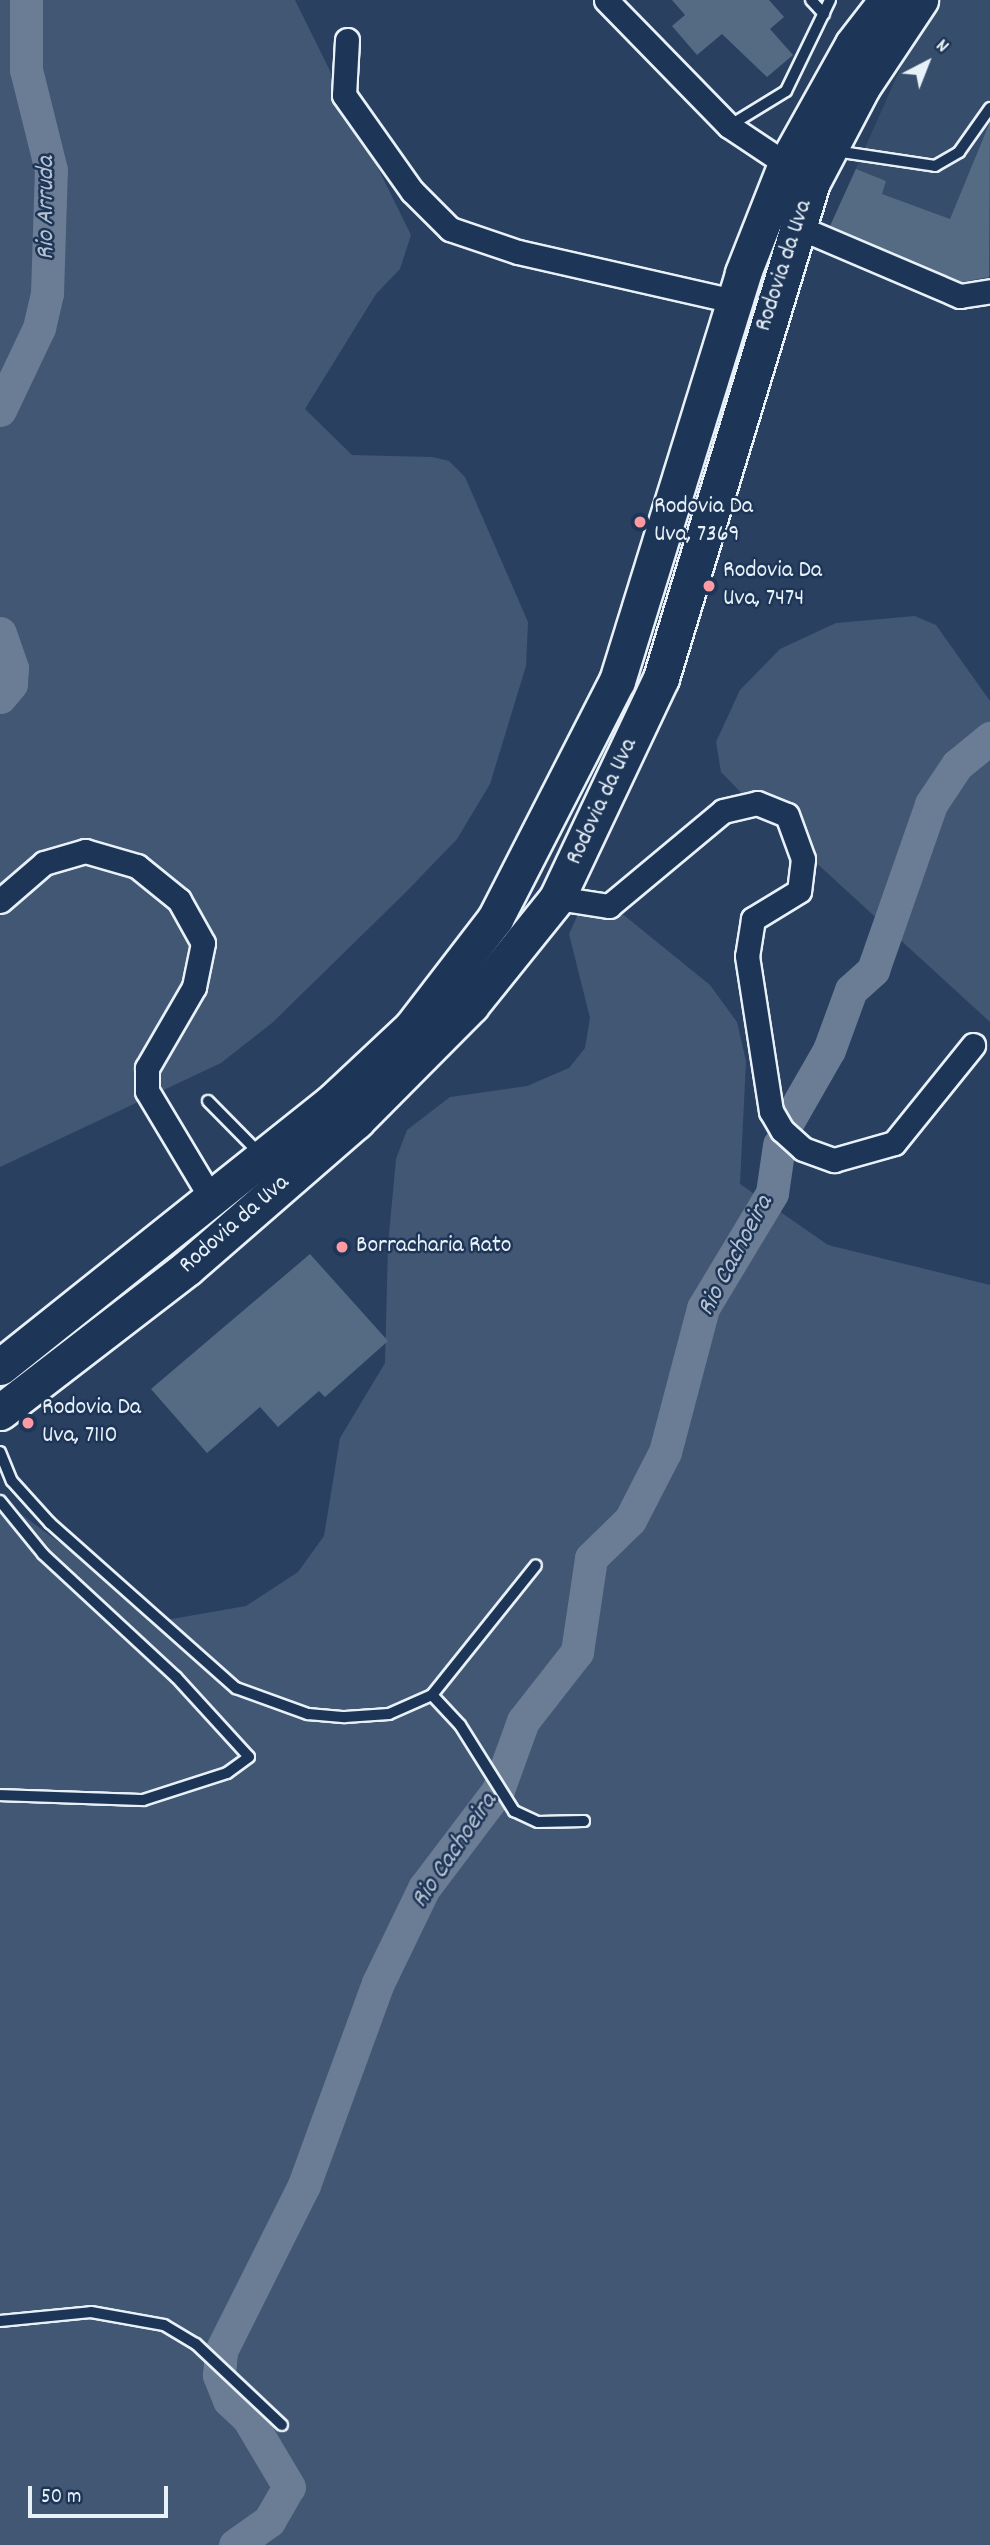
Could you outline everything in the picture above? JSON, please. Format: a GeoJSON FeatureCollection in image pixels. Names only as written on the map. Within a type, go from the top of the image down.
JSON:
{"type":"FeatureCollection","features":[{"type":"Feature","properties":{"kind":"main road","name":"Rodovia da Uva"},"geometry":{"type":"LineString","coordinates":[[0,1367],[264,1158],[411,1028],[495,919],[530,862],[617,681],[734,301],[786,164],[853,44],[887,0]]}},
{"type":"Feature","properties":{"kind":"main road","name":"Rodovia da Uva"},"geometry":{"type":"LineString","coordinates":[[0,1412],[188,1267],[356,1121],[471,1005],[558,898],[661,678],[798,227],[829,150],[920,0]]}},
{"type":"Feature","properties":{"kind":"street"},"geometry":{"type":"LineString","coordinates":[[606,0],[729,126],[786,164]]}},
{"type":"Feature","properties":{"kind":"street"},"geometry":{"type":"LineString","coordinates":[[347,40],[344,95],[412,191],[450,229],[518,252],[734,301]]}},
{"type":"Feature","properties":{"kind":"street"},"geometry":{"type":"LineString","coordinates":[[798,227],[960,296],[990,290]]}},
{"type":"Feature","properties":{"kind":"street"},"geometry":{"type":"LineString","coordinates":[[558,898],[609,906],[723,811],[757,803],[786,815],[803,859],[799,891],[753,919],[747,956],[771,1111],[782,1130],[803,1149],[834,1160],[894,1143],[973,1045]]}},
{"type":"Feature","properties":{"kind":"street"},"geometry":{"type":"LineString","coordinates":[[0,901],[44,863],[85,851],[137,866],[179,900],[204,943],[194,987],[147,1068],[147,1091],[211,1198]]}},
{"type":"Feature","properties":{"kind":"lane"},"geometry":{"type":"LineString","coordinates":[[811,0],[824,14]]}},
{"type":"Feature","properties":{"kind":"lane"},"geometry":{"type":"LineString","coordinates":[[729,126],[786,91],[830,0]]}},
{"type":"Feature","properties":{"kind":"lane"},"geometry":{"type":"LineString","coordinates":[[829,150],[935,166],[959,152],[990,108]]}},
{"type":"Feature","properties":{"kind":"lane"},"geometry":{"type":"LineString","coordinates":[[208,1101],[264,1158]]}},
{"type":"Feature","properties":{"kind":"lane"},"geometry":{"type":"LineString","coordinates":[[0,1452],[12,1481],[50,1523],[236,1688],[308,1714],[345,1717],[389,1714],[432,1695],[536,1565]]}},
{"type":"Feature","properties":{"kind":"lane"},"geometry":{"type":"LineString","coordinates":[[0,1501],[43,1554],[176,1677],[249,1757],[227,1773],[143,1800],[0,1796]]}},
{"type":"Feature","properties":{"kind":"lane"},"geometry":{"type":"LineString","coordinates":[[432,1695],[460,1725],[514,1811],[538,1822],[584,1821]]}},
{"type":"Feature","properties":{"kind":"lane"},"geometry":{"type":"LineString","coordinates":[[0,2321],[91,2312],[164,2325],[196,2344],[282,2425]]}},
{"type":"Feature","properties":{"kind":"shaded area"},"geometry":{"type":"Polygon","coordinates":[[[0,0],[295,0],[411,235],[400,269],[376,294],[305,409],[352,455],[432,457],[449,461],[465,477],[528,622],[526,666],[490,784],[457,839],[406,892],[272,1023],[221,1063],[0,1167],[0,0]]]}},
{"type":"Feature","properties":{"kind":"shaded area"},"geometry":{"type":"Polygon","coordinates":[[[942,0],[990,0],[990,275],[982,294],[826,235],[918,29],[942,0]]]}},
{"type":"Feature","properties":{"kind":"shaded area"},"geometry":{"type":"Polygon","coordinates":[[[915,616],[936,625],[990,701],[990,1022],[753,805],[721,772],[716,742],[740,690],[780,649],[836,623],[915,616]]]}},
{"type":"Feature","properties":{"kind":"shaded area"},"geometry":{"type":"Polygon","coordinates":[[[615,908],[710,985],[737,1022],[746,1061],[740,1184],[828,1245],[990,1285],[990,2545],[0,2545],[0,1499],[166,1620],[246,1606],[298,1572],[324,1536],[340,1438],[385,1363],[388,1245],[396,1159],[407,1130],[450,1097],[527,1086],[569,1068],[585,1048],[590,1018],[569,934],[579,912],[615,908]]]}},
{"type":"Feature","properties":{"kind":"building"},"geometry":{"type":"Polygon","coordinates":[[[672,0],[769,0],[784,17],[770,29],[793,55],[767,77],[722,34],[697,55],[672,26],[685,15],[672,0]]]}},
{"type":"Feature","properties":{"kind":"building"},"geometry":{"type":"Polygon","coordinates":[[[990,122],[989,277],[962,282],[830,226],[856,169],[886,181],[882,194],[950,219],[990,122]]]}},
{"type":"Feature","properties":{"kind":"building"},"geometry":{"type":"Polygon","coordinates":[[[310,1254],[388,1341],[325,1397],[319,1391],[278,1427],[260,1407],[207,1453],[151,1389],[310,1254]]]}},
{"type":"Feature","properties":{"kind":"waterway","name":"Rio Arruda"},"geometry":{"type":"LineString","coordinates":[[0,410],[39,328],[47,294],[51,170],[26,70],[26,0]]}},
{"type":"Feature","properties":{"kind":"waterway","name":"Rio Arruda"},"geometry":{"type":"LineString","coordinates":[[0,633],[12,668],[11,684],[0,697]]}},
{"type":"Feature","properties":{"kind":"waterway","name":"Rio Cachoeira"},"geometry":{"type":"LineString","coordinates":[[786,1125],[829,1050],[851,990],[873,970],[931,804],[957,765],[990,738]]}},
{"type":"Feature","properties":{"kind":"waterway","name":"Rio Cachoeira"},"geometry":{"type":"LineString","coordinates":[[235,2545],[269,2521],[289,2487],[248,2418],[229,2400],[219,2375],[221,2351],[304,2185],[378,1983],[424,1888],[498,1790],[523,1721],[577,1652],[591,1558],[630,1520],[665,1452],[703,1308],[772,1193],[779,1145]]}},
{"type":"Feature","properties":{"kind":"place","name":"Rodovia Da Uva, 7369"},"geometry":{"type":"Point","coordinates":[640,522]}},
{"type":"Feature","properties":{"kind":"place","name":"Rodovia Da Uva, 7474"},"geometry":{"type":"Point","coordinates":[709,586]}},
{"type":"Feature","properties":{"kind":"place","name":"Borracharia Rato"},"geometry":{"type":"Point","coordinates":[342,1247]}},
{"type":"Feature","properties":{"kind":"place","name":"Rodovia Da Uva, 7110"},"geometry":{"type":"Point","coordinates":[28,1423]}}]}
